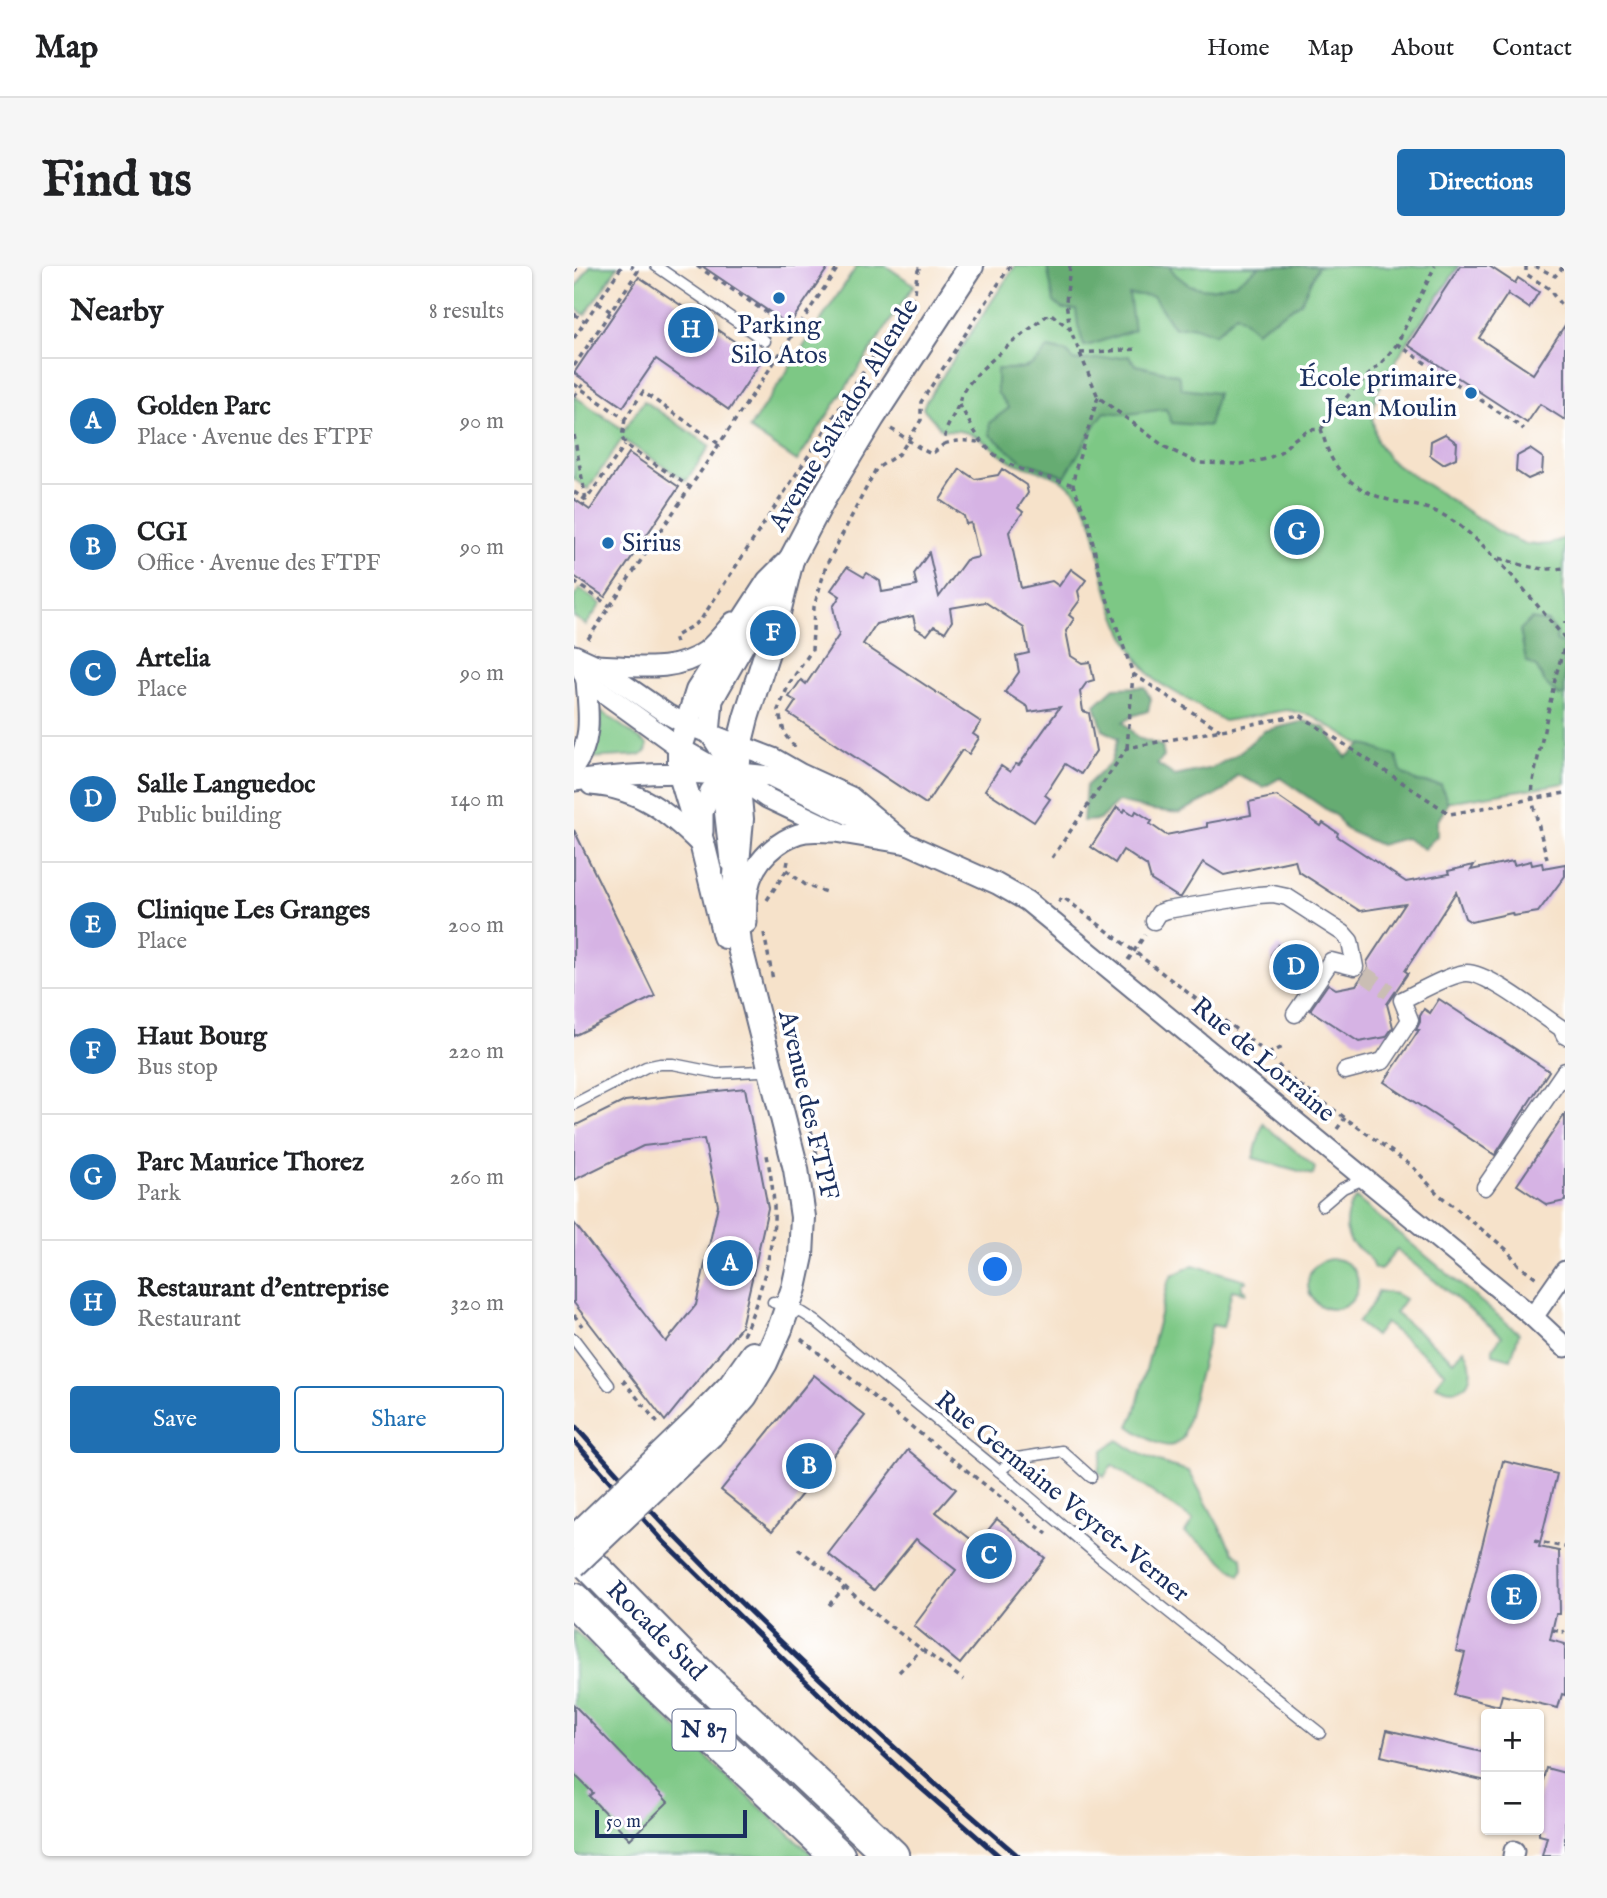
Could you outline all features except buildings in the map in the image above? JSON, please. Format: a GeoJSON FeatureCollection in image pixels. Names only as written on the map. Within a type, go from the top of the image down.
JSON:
{"type":"FeatureCollection","features":[{"type":"Feature","properties":{"kind":"highway","name":"Rocade Sud"},"geometry":{"type":"LineString","coordinates":[[574,1548],[683,1659],[892,1856]]}},
{"type":"Feature","properties":{"kind":"highway","name":"Rocade Sud"},"geometry":{"type":"LineString","coordinates":[[574,1600],[654,1682],[838,1856]]}},
{"type":"Feature","properties":{"kind":"street","name":"Avenue Salvador Allende"},"geometry":{"type":"LineString","coordinates":[[739,746],[773,633],[791,560],[823,499],[872,418],[971,266]]}},
{"type":"Feature","properties":{"kind":"street","name":"Avenue Salvador Allende"},"geometry":{"type":"LineString","coordinates":[[591,672],[683,664],[707,650],[791,560]]}},
{"type":"Feature","properties":{"kind":"street","name":"Avenue Salvador Allende"},"geometry":{"type":"LineString","coordinates":[[682,748],[698,691],[769,582]]}},
{"type":"Feature","properties":{"kind":"street"},"geometry":{"type":"LineString","coordinates":[[703,847],[703,813],[710,791],[720,774],[710,734],[713,700],[755,626],[769,582]]}},
{"type":"Feature","properties":{"kind":"street"},"geometry":{"type":"LineString","coordinates":[[574,766],[587,743],[591,672],[575,656]]}},
{"type":"Feature","properties":{"kind":"street","name":"Rue de Lorraine"},"geometry":{"type":"LineString","coordinates":[[591,672],[667,714],[682,748],[710,734],[773,758],[851,797],[908,844]]}},
{"type":"Feature","properties":{"kind":"street","name":"Avenue des FTPF"},"geometry":{"type":"LineString","coordinates":[[574,1565],[704,1427],[752,1356],[780,1305],[794,1288],[801,1255],[803,1217],[796,1169],[739,944],[734,897],[741,819],[720,774],[739,746]]}},
{"type":"Feature","properties":{"kind":"street"},"geometry":{"type":"LineString","coordinates":[[682,748],[720,774]]}},
{"type":"Feature","properties":{"kind":"street"},"geometry":{"type":"LineString","coordinates":[[682,748],[720,774],[770,776],[908,844]]}},
{"type":"Feature","properties":{"kind":"street"},"geometry":{"type":"LineString","coordinates":[[574,782],[598,777],[682,748]]}},
{"type":"Feature","properties":{"kind":"street","name":"Avenue des FTPF"},"geometry":{"type":"LineString","coordinates":[[682,748],[703,847],[786,1174],[791,1221],[780,1305]]}},
{"type":"Feature","properties":{"kind":"street","name":"Rue de Lorraine"},"geometry":{"type":"LineString","coordinates":[[720,774],[841,833],[908,844],[997,884],[1027,901],[1565,1347]]}},
{"type":"Feature","properties":{"kind":"street"},"geometry":{"type":"LineString","coordinates":[[574,782],[629,793],[654,804],[703,847]]}},
{"type":"Feature","properties":{"kind":"street"},"geometry":{"type":"LineString","coordinates":[[801,1255],[808,1215],[805,1165],[747,941],[746,903],[755,867],[782,841],[808,832],[841,833]]}},
{"type":"Feature","properties":{"kind":"street"},"geometry":{"type":"LineString","coordinates":[[1154,921],[1159,913],[1167,910],[1273,894],[1287,897],[1343,933],[1350,941],[1359,970],[1331,961],[1295,1014]]}},
{"type":"Feature","properties":{"kind":"street"},"geometry":{"type":"LineString","coordinates":[[1345,1071],[1383,1061],[1410,1020],[1395,996],[1468,973],[1488,979],[1561,1028],[1565,1036]]}},
{"type":"Feature","properties":{"kind":"street"},"geometry":{"type":"LineString","coordinates":[[1485,1187],[1565,1072]]}},
{"type":"Feature","properties":{"kind":"street"},"geometry":{"type":"LineString","coordinates":[[1532,1317],[1565,1271]]}},
{"type":"Feature","properties":{"kind":"street","name":"Avenue des FTPF"},"geometry":{"type":"LineString","coordinates":[[574,1538],[704,1427]]}},
{"type":"Feature","properties":{"kind":"lane"},"geometry":{"type":"LineString","coordinates":[[656,266],[765,341]]}},
{"type":"Feature","properties":{"kind":"lane"},"geometry":{"type":"LineString","coordinates":[[574,1104],[646,1067],[660,1064],[718,1073],[760,1071]]}},
{"type":"Feature","properties":{"kind":"lane"},"geometry":{"type":"LineString","coordinates":[[1322,1206],[1343,1188],[1364,1179]]}},
{"type":"Feature","properties":{"kind":"lane","name":"Rue Germaine Veyret-Verner"},"geometry":{"type":"LineString","coordinates":[[780,1305],[803,1313],[817,1322],[1101,1558],[1320,1733]]}},
{"type":"Feature","properties":{"kind":"lane"},"geometry":{"type":"LineString","coordinates":[[574,1339],[609,1385]]}},
{"type":"Feature","properties":{"kind":"lane"},"geometry":{"type":"LineString","coordinates":[[999,1471],[1017,1458],[1062,1451],[1091,1477]]}},
{"type":"Feature","properties":{"kind":"path"},"geometry":{"type":"LineString","coordinates":[[574,272],[578,266]]}},
{"type":"Feature","properties":{"kind":"path"},"geometry":{"type":"LineString","coordinates":[[574,338],[622,266]]}},
{"type":"Feature","properties":{"kind":"path"},"geometry":{"type":"LineString","coordinates":[[574,366],[632,284],[638,271],[631,266]]}},
{"type":"Feature","properties":{"kind":"path"},"geometry":{"type":"LineString","coordinates":[[697,266],[794,332]]}},
{"type":"Feature","properties":{"kind":"path"},"geometry":{"type":"LineString","coordinates":[[589,638],[839,266]]}},
{"type":"Feature","properties":{"kind":"path"},"geometry":{"type":"LineString","coordinates":[[683,664],[674,638],[700,621],[915,293],[920,266]]}},
{"type":"Feature","properties":{"kind":"path"},"geometry":{"type":"LineString","coordinates":[[799,751],[785,735],[778,710],[789,684],[811,650],[814,607],[826,566],[876,469],[900,453],[910,440],[921,420],[921,402],[1010,266]]}},
{"type":"Feature","properties":{"kind":"path"},"geometry":{"type":"LineString","coordinates":[[1070,266],[1066,302],[1070,328],[1098,397],[1165,447],[1198,463],[1241,464],[1267,459],[1282,451],[1308,430],[1321,429],[1351,392],[1397,344],[1435,266]]}},
{"type":"Feature","properties":{"kind":"path"},"geometry":{"type":"LineString","coordinates":[[1526,266],[1526,274],[1548,288],[1565,310]]}},
{"type":"Feature","properties":{"kind":"path"},"geometry":{"type":"LineString","coordinates":[[1535,266],[1555,276],[1565,268]]}},
{"type":"Feature","properties":{"kind":"path"},"geometry":{"type":"LineString","coordinates":[[598,303],[612,313]]}},
{"type":"Feature","properties":{"kind":"path"},"geometry":{"type":"LineString","coordinates":[[802,307],[808,312]]}},
{"type":"Feature","properties":{"kind":"path"},"geometry":{"type":"LineString","coordinates":[[944,444],[946,430],[961,394],[1003,349],[1050,313],[1070,328]]}},
{"type":"Feature","properties":{"kind":"path"},"geometry":{"type":"LineString","coordinates":[[574,314],[585,321]]}},
{"type":"Feature","properties":{"kind":"path"},"geometry":{"type":"LineString","coordinates":[[1397,344],[1524,429]]}},
{"type":"Feature","properties":{"kind":"path"},"geometry":{"type":"LineString","coordinates":[[1080,352],[1139,349]]}},
{"type":"Feature","properties":{"kind":"path"},"geometry":{"type":"LineString","coordinates":[[574,396],[586,381]]}},
{"type":"Feature","properties":{"kind":"path"},"geometry":{"type":"LineString","coordinates":[[574,384],[625,419]]}},
{"type":"Feature","properties":{"kind":"path"},"geometry":{"type":"LineString","coordinates":[[690,487],[626,445],[622,438],[625,419],[643,392],[719,444]]}},
{"type":"Feature","properties":{"kind":"path"},"geometry":{"type":"LineString","coordinates":[[1052,858],[1127,748],[1133,674],[1102,583],[1087,521],[1073,485],[1098,397]]}},
{"type":"Feature","properties":{"kind":"path"},"geometry":{"type":"LineString","coordinates":[[845,401],[932,454],[944,444],[956,441],[971,440],[983,443]]}},
{"type":"Feature","properties":{"kind":"path"},"geometry":{"type":"LineString","coordinates":[[959,404],[983,443],[993,453],[1022,469],[1073,485]]}},
{"type":"Feature","properties":{"kind":"path"},"geometry":{"type":"LineString","coordinates":[[1321,429],[1332,459],[1350,481],[1386,500],[1430,508],[1452,520],[1497,558],[1565,638]]}},
{"type":"Feature","properties":{"kind":"path"},"geometry":{"type":"LineString","coordinates":[[574,435],[586,500]]}},
{"type":"Feature","properties":{"kind":"path"},"geometry":{"type":"LineString","coordinates":[[583,505],[626,445]]}},
{"type":"Feature","properties":{"kind":"path"},"geometry":{"type":"LineString","coordinates":[[574,492],[586,500]]}},
{"type":"Feature","properties":{"kind":"path"},"geometry":{"type":"LineString","coordinates":[[1497,558],[1527,568],[1565,568]]}},
{"type":"Feature","properties":{"kind":"path"},"geometry":{"type":"LineString","coordinates":[[574,582],[580,583],[610,606]]}},
{"type":"Feature","properties":{"kind":"path"},"geometry":{"type":"LineString","coordinates":[[1548,859],[1532,799],[1533,781],[1565,644]]}},
{"type":"Feature","properties":{"kind":"path"},"geometry":{"type":"LineString","coordinates":[[1133,674],[1221,730]]}},
{"type":"Feature","properties":{"kind":"path"},"geometry":{"type":"LineString","coordinates":[[1127,748],[1300,715],[1450,814],[1565,793]]}},
{"type":"Feature","properties":{"kind":"path"},"geometry":{"type":"LineString","coordinates":[[786,871],[807,886],[829,893]]}},
{"type":"Feature","properties":{"kind":"path"},"geometry":{"type":"LineString","coordinates":[[1054,906],[1063,897],[1268,1054],[1290,1078],[1413,1167],[1437,1193],[1506,1249],[1519,1265],[1552,1289]]}},
{"type":"Feature","properties":{"kind":"path"},"geometry":{"type":"LineString","coordinates":[[1118,974],[1154,921]]}},
{"type":"Feature","properties":{"kind":"path"},"geometry":{"type":"LineString","coordinates":[[1268,1054],[1285,1046]]}},
{"type":"Feature","properties":{"kind":"path"},"geometry":{"type":"LineString","coordinates":[[1337,1129],[1345,1118]]}},
{"type":"Feature","properties":{"kind":"path"},"geometry":{"type":"LineString","coordinates":[[742,1336],[759,1293],[774,1222],[773,1189],[766,1149]]}},
{"type":"Feature","properties":{"kind":"path","name":"Rue Germaine Veyret-Verner"},"geometry":{"type":"LineString","coordinates":[[794,1333],[1051,1537]]}},
{"type":"Feature","properties":{"kind":"path"},"geometry":{"type":"LineString","coordinates":[[637,1398],[663,1430]]}},
{"type":"Feature","properties":{"kind":"path"},"geometry":{"type":"LineString","coordinates":[[1534,1541],[1565,1548]]}},
{"type":"Feature","properties":{"kind":"path"},"geometry":{"type":"LineString","coordinates":[[798,1549],[825,1569],[883,1621],[964,1680]]}},
{"type":"Feature","properties":{"kind":"path"},"geometry":{"type":"LineString","coordinates":[[829,1605],[845,1587]]}},
{"type":"Feature","properties":{"kind":"path"},"geometry":{"type":"LineString","coordinates":[[1553,1630],[1565,1631]]}},
{"type":"Feature","properties":{"kind":"path"},"geometry":{"type":"LineString","coordinates":[[899,1672],[922,1649]]}},
{"type":"Feature","properties":{"kind":"green space"},"geometry":{"type":"Polygon","coordinates":[[[590,266],[618,266],[585,315],[574,307],[574,290],[590,266]]]}},
{"type":"Feature","properties":{"kind":"green space"},"geometry":{"type":"Polygon","coordinates":[[[857,266],[886,266],[914,285],[797,461],[749,429],[857,266]]]}},
{"type":"Feature","properties":{"kind":"green space"},"geometry":{"type":"Polygon","coordinates":[[[1015,266],[1459,266],[1376,394],[1372,417],[1377,441],[1390,460],[1504,535],[1526,544],[1537,545],[1565,538],[1565,783],[1446,801],[1310,715],[1287,710],[1224,721],[1156,681],[1131,648],[1118,622],[1105,582],[1090,516],[1077,493],[1055,477],[1013,462],[974,435],[942,430],[923,408],[1015,266]]]}},
{"type":"Feature","properties":{"kind":"green space"},"geometry":{"type":"Polygon","coordinates":[[[1047,266],[1169,266],[1189,285],[1211,289],[1236,283],[1260,266],[1318,266],[1301,302],[1256,331],[1236,314],[1215,334],[1192,326],[1174,328],[1153,296],[1129,294],[1134,330],[1084,346],[1076,309],[1062,309],[1054,302],[1047,266]]]}},
{"type":"Feature","properties":{"kind":"green space"},"geometry":{"type":"Polygon","coordinates":[[[1048,348],[1066,352],[1075,361],[1129,356],[1136,365],[1178,375],[1182,389],[1217,393],[1209,426],[1172,423],[1166,409],[1128,414],[1105,412],[1065,476],[1022,461],[990,435],[989,423],[1009,408],[997,392],[997,369],[1032,365],[1048,348]]]}},
{"type":"Feature","properties":{"kind":"green space"},"geometry":{"type":"Polygon","coordinates":[[[574,396],[624,430],[644,401],[710,446],[686,481],[622,439],[588,489],[574,479],[574,396]]]}},
{"type":"Feature","properties":{"kind":"green space"},"geometry":{"type":"Polygon","coordinates":[[[580,589],[601,604],[586,625],[574,617],[574,597],[580,589]]]}},
{"type":"Feature","properties":{"kind":"green space"},"geometry":{"type":"Polygon","coordinates":[[[1531,619],[1548,622],[1557,633],[1556,641],[1565,645],[1565,694],[1559,696],[1545,683],[1537,668],[1526,661],[1520,630],[1531,619]]]}},
{"type":"Feature","properties":{"kind":"green space"},"geometry":{"type":"Polygon","coordinates":[[[1144,687],[1151,699],[1148,711],[1123,722],[1138,738],[1162,746],[1164,757],[1157,764],[1175,776],[1212,768],[1239,753],[1264,731],[1305,721],[1325,728],[1346,757],[1363,744],[1396,756],[1402,773],[1418,782],[1441,785],[1448,804],[1437,822],[1437,836],[1424,849],[1405,838],[1380,845],[1345,829],[1337,817],[1280,778],[1264,787],[1237,775],[1224,791],[1179,813],[1118,802],[1099,820],[1083,821],[1086,786],[1111,762],[1118,738],[1103,730],[1095,705],[1114,688],[1144,687]]]}},
{"type":"Feature","properties":{"kind":"green space"},"geometry":{"type":"Polygon","coordinates":[[[601,711],[647,744],[645,752],[641,755],[589,758],[600,732],[601,711]]]}},
{"type":"Feature","properties":{"kind":"green space"},"geometry":{"type":"Polygon","coordinates":[[[1263,1124],[1315,1167],[1313,1175],[1253,1158],[1263,1124]]]}},
{"type":"Feature","properties":{"kind":"green space"},"geometry":{"type":"Polygon","coordinates":[[[1356,1198],[1519,1333],[1511,1359],[1493,1354],[1493,1348],[1502,1336],[1397,1250],[1380,1270],[1374,1268],[1370,1259],[1348,1237],[1348,1213],[1356,1198]]]}},
{"type":"Feature","properties":{"kind":"green space"},"geometry":{"type":"Polygon","coordinates":[[[1333,1259],[1351,1266],[1358,1284],[1351,1302],[1333,1309],[1315,1302],[1308,1284],[1315,1266],[1333,1259]]]}},
{"type":"Feature","properties":{"kind":"green space"},"geometry":{"type":"Polygon","coordinates":[[[1193,1265],[1246,1280],[1242,1283],[1242,1289],[1246,1290],[1246,1293],[1232,1290],[1223,1327],[1212,1325],[1183,1438],[1168,1446],[1150,1440],[1129,1426],[1135,1413],[1168,1283],[1172,1276],[1193,1265]]]}},
{"type":"Feature","properties":{"kind":"green space"},"geometry":{"type":"Polygon","coordinates":[[[1378,1291],[1396,1294],[1405,1299],[1395,1313],[1454,1361],[1464,1349],[1471,1368],[1469,1380],[1465,1385],[1452,1390],[1435,1385],[1445,1372],[1385,1323],[1375,1336],[1357,1322],[1370,1308],[1378,1291]]]}},
{"type":"Feature","properties":{"kind":"green space"},"geometry":{"type":"Polygon","coordinates":[[[1118,1440],[1152,1459],[1189,1471],[1233,1552],[1242,1558],[1243,1569],[1239,1576],[1211,1550],[1185,1533],[1193,1520],[1112,1465],[1104,1477],[1098,1472],[1103,1450],[1118,1440]]]}},
{"type":"Feature","properties":{"kind":"green space"},"geometry":{"type":"Polygon","coordinates":[[[574,1630],[738,1787],[814,1856],[574,1856],[574,1630]]]}},
{"type":"Feature","properties":{"kind":"tunnel"},"geometry":{"type":"LineString","coordinates":[[1364,974],[1389,992]]}},
{"type":"Feature","properties":{"kind":"railway"},"geometry":{"type":"LineString","coordinates":[[574,1425],[664,1524],[759,1621],[887,1741],[1018,1856]]}},
{"type":"Feature","properties":{"kind":"railway"},"geometry":{"type":"LineString","coordinates":[[574,1441],[664,1542],[821,1696],[999,1856]]}},
{"type":"Feature","properties":{"kind":"place","name":"Parking Silo Atos"},"geometry":{"type":"Point","coordinates":[779,298]}},
{"type":"Feature","properties":{"kind":"place","name":"Restaurant d'entreprise"},"geometry":{"type":"Point","coordinates":[691,330]}},
{"type":"Feature","properties":{"kind":"place","name":"École primaire Jean Moulin"},"geometry":{"type":"Point","coordinates":[1471,393]}},
{"type":"Feature","properties":{"kind":"place","name":"Parc Maurice Thorez"},"geometry":{"type":"Point","coordinates":[1297,532]}},
{"type":"Feature","properties":{"kind":"place","name":"Sirius"},"geometry":{"type":"Point","coordinates":[608,543]}},
{"type":"Feature","properties":{"kind":"place","name":"Haut Bourg"},"geometry":{"type":"Point","coordinates":[773,633]}},
{"type":"Feature","properties":{"kind":"place","name":"Salle Languedoc"},"geometry":{"type":"Point","coordinates":[1296,967]}},
{"type":"Feature","properties":{"kind":"place","name":"Golden Parc"},"geometry":{"type":"Point","coordinates":[730,1263]}},
{"type":"Feature","properties":{"kind":"place","name":"CGI"},"geometry":{"type":"Point","coordinates":[809,1466]}},
{"type":"Feature","properties":{"kind":"place","name":"Artelia"},"geometry":{"type":"Point","coordinates":[989,1556]}},
{"type":"Feature","properties":{"kind":"place","name":"Clinique Les Granges"},"geometry":{"type":"Point","coordinates":[1514,1597]}}]}
